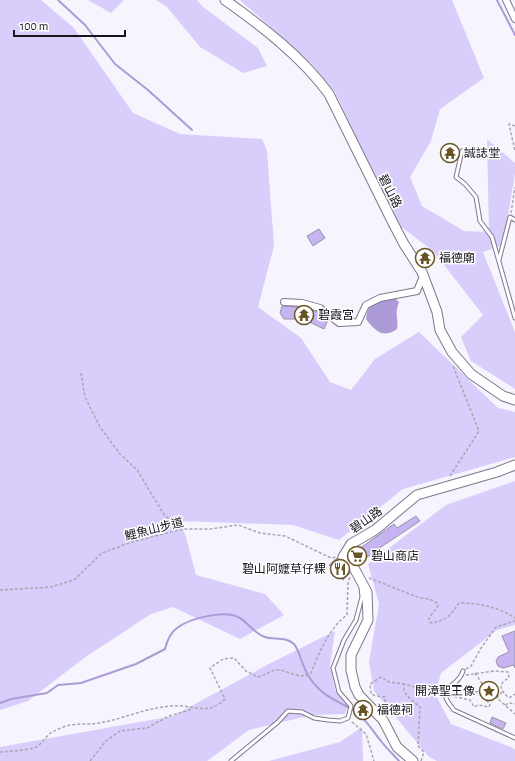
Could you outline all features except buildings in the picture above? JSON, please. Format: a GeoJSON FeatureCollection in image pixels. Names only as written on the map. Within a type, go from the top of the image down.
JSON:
{"type":"FeatureCollection","features":[{"type":"Feature","properties":{"kind":"street","name":"碧山路"},"geometry":{"type":"LineString","coordinates":[[226,0],[255,21],[316,76],[329,94],[392,223],[425,278],[437,312],[440,330],[452,352],[471,374],[503,396],[515,400]]}},
{"type":"Feature","properties":{"kind":"street"},"geometry":{"type":"LineString","coordinates":[[506,0],[515,18]]}},
{"type":"Feature","properties":{"kind":"street"},"geometry":{"type":"LineString","coordinates":[[284,302],[302,303],[320,308],[339,323],[358,322],[366,305],[380,298],[417,291],[421,281],[425,278]]}},
{"type":"Feature","properties":{"kind":"street","name":"碧山路"},"geometry":{"type":"LineString","coordinates":[[343,557],[351,544],[375,530],[417,496],[497,472],[515,465]]}},
{"type":"Feature","properties":{"kind":"street"},"geometry":{"type":"LineString","coordinates":[[343,557],[357,573],[367,592],[368,620],[351,655],[351,670],[355,687],[359,695],[383,720],[397,747],[413,761]]}},
{"type":"Feature","properties":{"kind":"lane"},"geometry":{"type":"LineString","coordinates":[[462,151],[456,177],[465,184],[476,197],[480,222],[492,237],[515,318]]}},
{"type":"Feature","properties":{"kind":"lane"},"geometry":{"type":"LineString","coordinates":[[499,262],[510,217],[515,220]]}},
{"type":"Feature","properties":{"kind":"lane"},"geometry":{"type":"LineString","coordinates":[[231,761],[273,726],[288,711],[302,712],[314,718],[328,720],[340,721],[348,718],[351,706],[339,692],[333,668],[344,640],[356,620],[362,597],[357,573]]}},
{"type":"Feature","properties":{"kind":"lane"},"geometry":{"type":"LineString","coordinates":[[463,671],[461,677],[447,689],[445,697],[454,710],[515,738]]}},
{"type":"Feature","properties":{"kind":"path"},"geometry":{"type":"LineString","coordinates":[[515,126],[509,124],[515,151]]}},
{"type":"Feature","properties":{"kind":"path"},"geometry":{"type":"LineString","coordinates":[[510,217],[515,187]]}},
{"type":"Feature","properties":{"kind":"path"},"geometry":{"type":"LineString","coordinates":[[82,373],[85,397],[100,427],[120,454],[137,470],[165,516],[183,529]]}},
{"type":"Feature","properties":{"kind":"path"},"geometry":{"type":"LineString","coordinates":[[450,476],[479,431],[464,395]]}},
{"type":"Feature","properties":{"kind":"path","name":"鯉魚山步道"},"geometry":{"type":"LineString","coordinates":[[0,590],[51,587],[74,580],[102,553],[132,542],[183,529],[210,529],[238,525],[260,533],[285,536],[331,558],[343,557]]}},
{"type":"Feature","properties":{"kind":"path"},"geometry":{"type":"LineString","coordinates":[[90,761],[106,741],[120,731],[147,728],[169,716],[195,709],[219,706],[225,699],[210,668],[224,660],[234,658],[246,671],[258,677],[265,675],[272,670],[279,670],[295,676],[308,676],[311,673],[328,638],[339,621],[347,615],[348,582],[357,573],[420,598],[430,599],[437,603],[438,606],[429,618],[431,623],[450,616],[459,603],[475,603],[502,610],[515,620]]}},
{"type":"Feature","properties":{"kind":"path"},"geometry":{"type":"LineString","coordinates":[[471,666],[481,648],[496,627],[515,620]]}},
{"type":"Feature","properties":{"kind":"path"},"geometry":{"type":"LineString","coordinates":[[467,676],[475,673],[494,671],[508,672],[509,678],[503,681],[501,685],[502,692],[509,698],[515,694]]}},
{"type":"Feature","properties":{"kind":"path"},"geometry":{"type":"LineString","coordinates":[[475,673],[485,688],[484,692]]}},
{"type":"Feature","properties":{"kind":"path"},"geometry":{"type":"LineString","coordinates":[[386,716],[385,697],[371,694],[370,684],[381,677],[389,682],[404,684],[436,693],[440,684],[447,689]]}},
{"type":"Feature","properties":{"kind":"path"},"geometry":{"type":"LineString","coordinates":[[404,684],[404,693],[420,707],[418,746],[424,752],[421,761]]}},
{"type":"Feature","properties":{"kind":"path"},"geometry":{"type":"LineString","coordinates":[[485,688],[490,687],[493,690],[492,694],[487,695]]}},
{"type":"Feature","properties":{"kind":"path"},"geometry":{"type":"LineString","coordinates":[[452,696],[470,700],[474,707],[489,707],[490,704],[487,701],[487,695],[484,692],[455,691]]}},
{"type":"Feature","properties":{"kind":"path"},"geometry":{"type":"LineString","coordinates":[[502,692],[497,698],[515,714]]}},
{"type":"Feature","properties":{"kind":"path"},"geometry":{"type":"LineString","coordinates":[[505,704],[515,704]]}},
{"type":"Feature","properties":{"kind":"path"},"geometry":{"type":"LineString","coordinates":[[0,752],[37,747],[52,732],[66,726],[82,723],[98,723],[168,707],[182,706],[195,709]]}},
{"type":"Feature","properties":{"kind":"path"},"geometry":{"type":"LineString","coordinates":[[348,718],[366,734],[374,761]]}},
{"type":"Feature","properties":{"kind":"shaded area"},"geometry":{"type":"Polygon","coordinates":[[[0,0],[41,0],[74,28],[133,113],[180,134],[262,139],[267,151],[274,246],[258,307],[301,338],[330,382],[351,390],[375,359],[419,332],[498,408],[515,412],[515,457],[403,489],[339,540],[293,525],[180,521],[186,537],[196,575],[265,594],[284,615],[240,639],[173,607],[151,614],[84,658],[28,701],[0,710],[0,0]]]}},
{"type":"Feature","properties":{"kind":"shaded area"},"geometry":{"type":"Polygon","coordinates":[[[88,0],[124,0],[111,13],[88,0]]]}},
{"type":"Feature","properties":{"kind":"shaded area"},"geometry":{"type":"Polygon","coordinates":[[[156,0],[197,0],[203,7],[258,48],[267,66],[243,73],[200,47],[167,7],[156,0]]]}},
{"type":"Feature","properties":{"kind":"shaded area"},"geometry":{"type":"Polygon","coordinates":[[[240,0],[452,0],[484,78],[440,109],[431,141],[410,177],[422,206],[464,231],[489,232],[487,139],[515,163],[515,174],[503,245],[483,252],[515,332],[515,389],[471,361],[461,337],[483,315],[433,251],[395,222],[335,92],[312,64],[240,0]]]}},
{"type":"Feature","properties":{"kind":"shaded area"},"geometry":{"type":"Polygon","coordinates":[[[393,296],[399,302],[397,310],[397,329],[392,332],[383,333],[376,330],[366,319],[367,313],[374,302],[393,296]]]}},
{"type":"Feature","properties":{"kind":"shaded area"},"geometry":{"type":"Polygon","coordinates":[[[515,481],[515,625],[497,630],[441,673],[435,694],[451,724],[513,748],[515,750],[515,761],[437,761],[429,757],[374,691],[369,662],[379,604],[368,564],[446,505],[515,481]]]}},
{"type":"Feature","properties":{"kind":"shaded area"},"geometry":{"type":"Polygon","coordinates":[[[335,631],[330,666],[335,690],[348,705],[345,714],[312,715],[249,730],[207,761],[0,761],[0,747],[173,716],[265,666],[335,631]]]}},
{"type":"Feature","properties":{"kind":"shaded area"},"geometry":{"type":"Polygon","coordinates":[[[362,727],[363,761],[269,761],[340,742],[362,727]]]}},
{"type":"Feature","properties":{"kind":"waterway"},"geometry":{"type":"LineString","coordinates":[[58,0],[85,25],[115,64],[148,90],[192,130]]}},
{"type":"Feature","properties":{"kind":"waterway"},"geometry":{"type":"LineString","coordinates":[[497,0],[515,35]]}},
{"type":"Feature","properties":{"kind":"waterway"},"geometry":{"type":"LineString","coordinates":[[0,703],[11,699],[47,693],[58,685],[81,683],[136,664],[165,649],[171,635],[183,624],[207,616],[224,614],[232,615],[238,617],[265,637],[283,639],[294,644],[307,674],[317,687],[323,693],[361,716],[399,761]]}},
{"type":"Feature","properties":{"kind":"place","name":"誠誌堂"},"geometry":{"type":"Point","coordinates":[450,153]}},
{"type":"Feature","properties":{"kind":"place","name":"福德廟"},"geometry":{"type":"Point","coordinates":[425,258]}},
{"type":"Feature","properties":{"kind":"place","name":"碧霞宮"},"geometry":{"type":"Point","coordinates":[304,315]}},
{"type":"Feature","properties":{"kind":"place","name":"碧山商店"},"geometry":{"type":"Point","coordinates":[357,556]}},
{"type":"Feature","properties":{"kind":"place","name":"碧山阿嬤草仔粿"},"geometry":{"type":"Point","coordinates":[340,569]}},
{"type":"Feature","properties":{"kind":"place","name":"開漳聖王像"},"geometry":{"type":"Point","coordinates":[489,691]}},
{"type":"Feature","properties":{"kind":"place","name":"福德祠"},"geometry":{"type":"Point","coordinates":[363,710]}}]}
